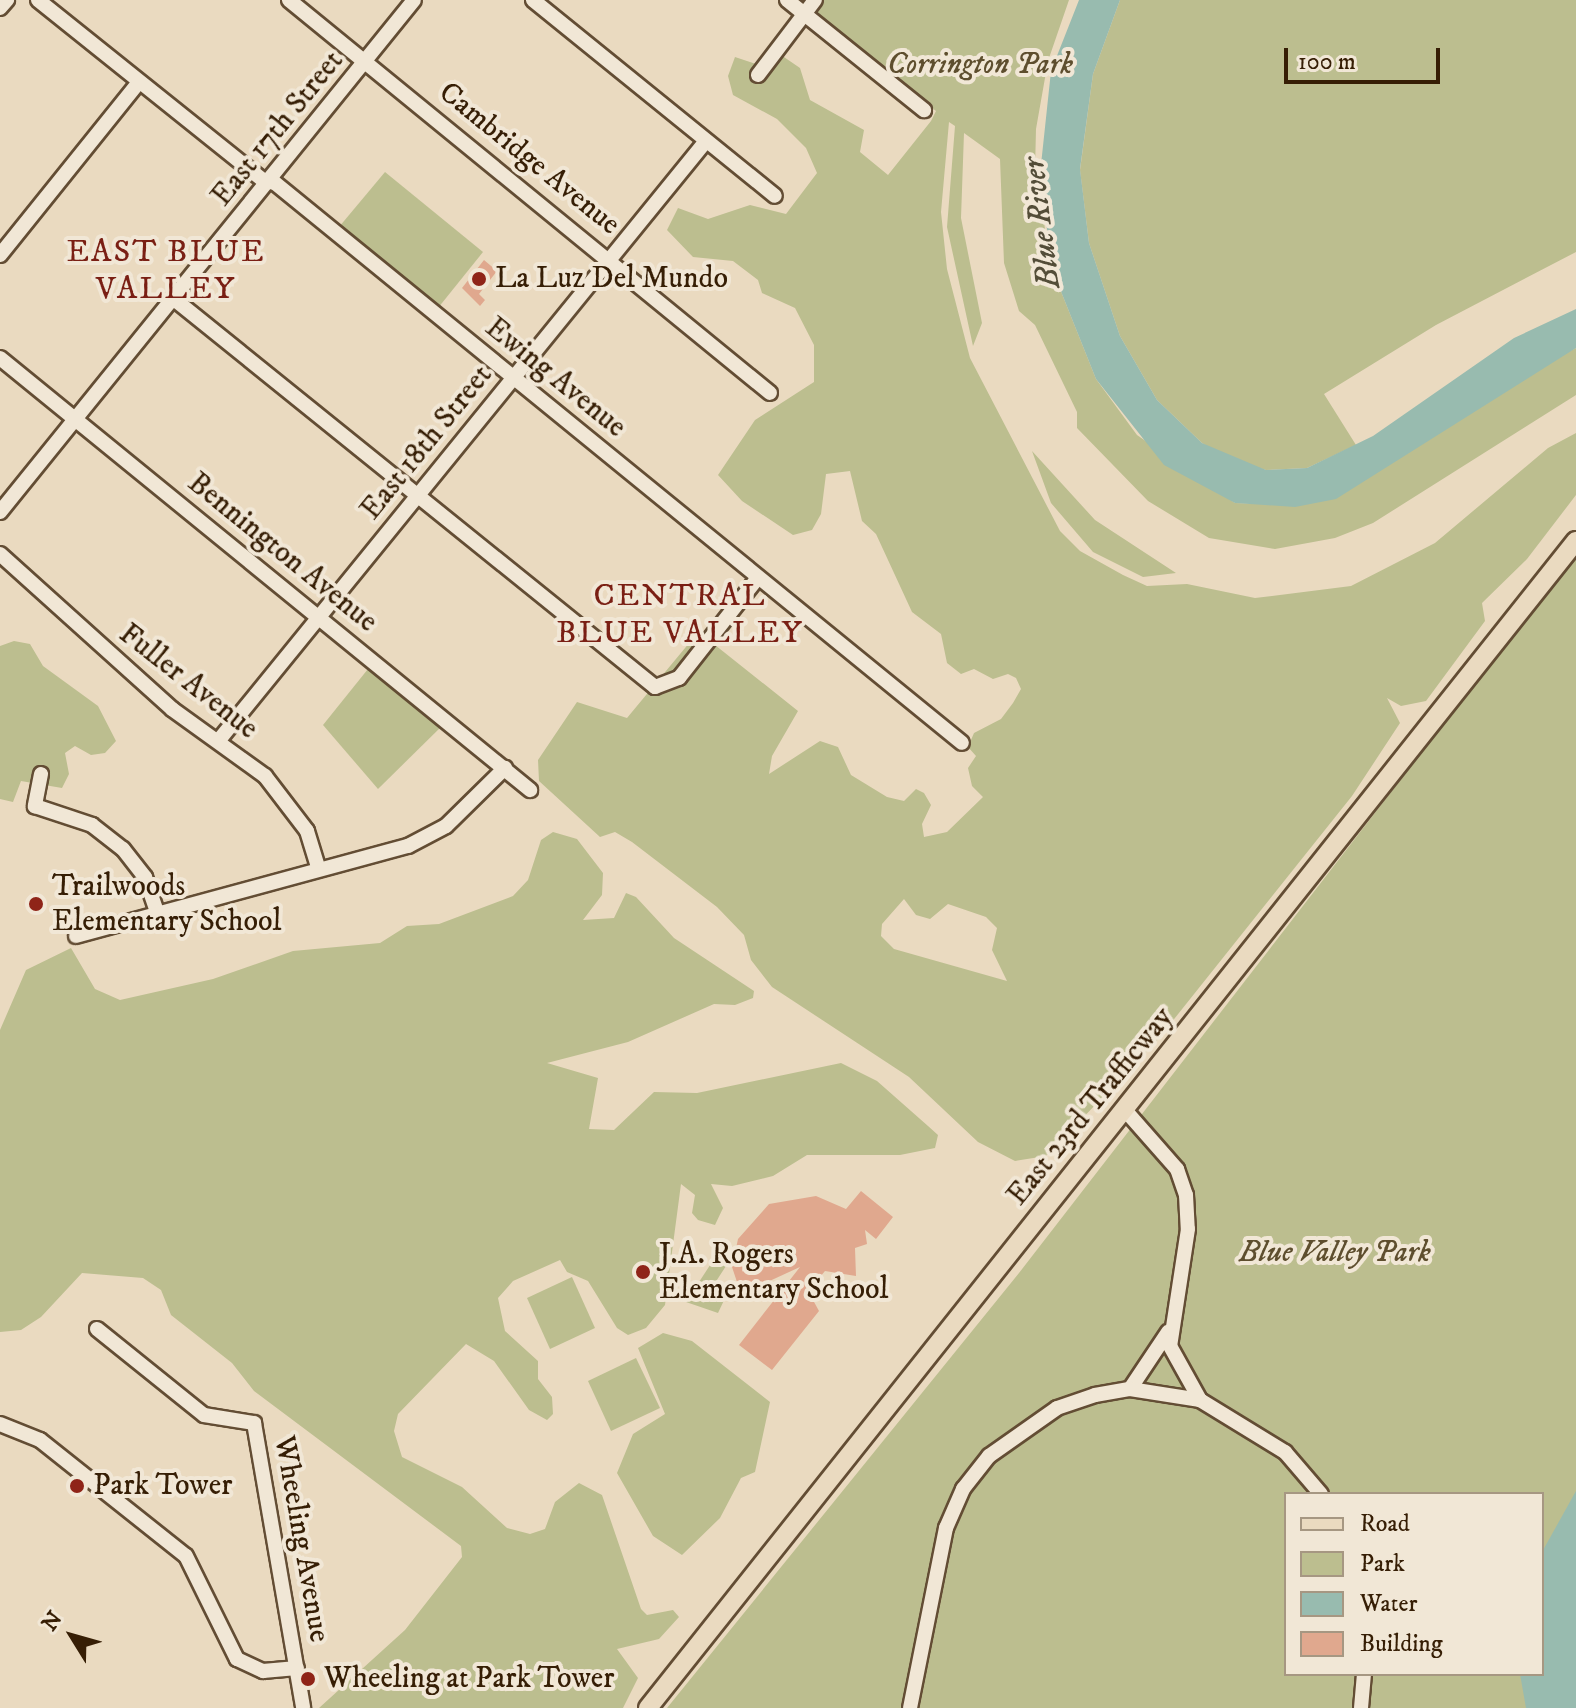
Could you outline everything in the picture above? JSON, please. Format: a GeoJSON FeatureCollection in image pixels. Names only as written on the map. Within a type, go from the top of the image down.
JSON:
{"type":"FeatureCollection","features":[{"type":"Feature","properties":{"kind":"main road","name":"East 23rd Trafficway"},"geometry":{"type":"LineString","coordinates":[[648,1708],[1576,541]]}},
{"type":"Feature","properties":{"kind":"street"},"geometry":{"type":"LineString","coordinates":[[0,8],[7,0]]}},
{"type":"Feature","properties":{"kind":"street","name":"Ewing Avenue"},"geometry":{"type":"LineString","coordinates":[[38,0],[513,377],[757,579],[962,743]]}},
{"type":"Feature","properties":{"kind":"street","name":"Cambridge Avenue"},"geometry":{"type":"LineString","coordinates":[[289,0],[610,259],[770,393]]}},
{"type":"Feature","properties":{"kind":"street","name":"East 17th Street"},"geometry":{"type":"LineString","coordinates":[[0,512],[414,0]]}},
{"type":"Feature","properties":{"kind":"street"},"geometry":{"type":"LineString","coordinates":[[533,0],[775,196]]}},
{"type":"Feature","properties":{"kind":"street"},"geometry":{"type":"LineString","coordinates":[[787,0],[924,110]]}},
{"type":"Feature","properties":{"kind":"street"},"geometry":{"type":"LineString","coordinates":[[758,75],[815,0]]}},
{"type":"Feature","properties":{"kind":"street"},"geometry":{"type":"LineString","coordinates":[[0,255],[139,82]]}},
{"type":"Feature","properties":{"kind":"street","name":"East 18th Street"},"geometry":{"type":"LineString","coordinates":[[219,740],[706,141]]}},
{"type":"Feature","properties":{"kind":"street"},"geometry":{"type":"LineString","coordinates":[[174,299],[655,687],[679,678],[757,579]]}},
{"type":"Feature","properties":{"kind":"street","name":"Bennington Avenue"},"geometry":{"type":"LineString","coordinates":[[0,358],[530,790]]}},
{"type":"Feature","properties":{"kind":"street","name":"Fuller Avenue"},"geometry":{"type":"LineString","coordinates":[[0,554],[172,709],[219,740],[288,800],[318,868]]}},
{"type":"Feature","properties":{"kind":"street"},"geometry":{"type":"LineString","coordinates":[[76,936],[408,846],[446,826],[505,768]]}},
{"type":"Feature","properties":{"kind":"street"},"geometry":{"type":"LineString","coordinates":[[41,774],[35,806],[61,813],[123,849],[145,877],[157,912]]}},
{"type":"Feature","properties":{"kind":"street"},"geometry":{"type":"LineString","coordinates":[[1125,1110],[1177,1169],[1186,1195],[1188,1229],[1168,1332],[1130,1389]]}},
{"type":"Feature","properties":{"kind":"street","name":"Wheeling Avenue"},"geometry":{"type":"LineString","coordinates":[[97,1329],[204,1415],[254,1423],[303,1708]]}},
{"type":"Feature","properties":{"kind":"street"},"geometry":{"type":"LineString","coordinates":[[1168,1332],[1200,1400]]}},
{"type":"Feature","properties":{"kind":"street"},"geometry":{"type":"LineString","coordinates":[[910,1708],[946,1528],[963,1489],[1011,1435],[1057,1408],[1130,1389],[1200,1400],[1285,1452],[1319,1492]]}},
{"type":"Feature","properties":{"kind":"street"},"geometry":{"type":"LineString","coordinates":[[0,1424],[40,1440],[186,1556],[237,1659],[263,1671],[297,1668]]}},
{"type":"Feature","properties":{"kind":"street"},"geometry":{"type":"LineString","coordinates":[[1361,1708],[1364,1676]]}},
{"type":"Feature","properties":{"kind":"green space","name":"Corrington Park"},"geometry":{"type":"Polygon","coordinates":[[[818,0],[1069,0],[1048,61],[1036,129],[1035,171],[1052,269],[1096,379],[1137,435],[1235,503],[1263,504],[1576,348],[1576,395],[1373,523],[1335,538],[1275,549],[1209,538],[1148,501],[1077,428],[1077,412],[1035,325],[1019,311],[1004,263],[1000,159],[964,133],[961,218],[982,323],[973,346],[947,227],[955,126],[949,122],[941,212],[947,269],[970,358],[1060,531],[1080,551],[1123,575],[1147,586],[1187,584],[1255,598],[1351,586],[1435,543],[1548,448],[1576,433],[1576,495],[1527,559],[1482,603],[1485,621],[1426,701],[1401,706],[1387,698],[1400,723],[1352,796],[1155,1043],[1046,1156],[1015,1161],[978,1142],[909,1077],[772,987],[751,960],[744,935],[717,907],[632,842],[615,832],[600,837],[539,781],[538,760],[577,702],[627,718],[690,642],[710,641],[798,711],[772,756],[769,774],[820,741],[838,747],[851,775],[887,797],[904,801],[916,789],[924,793],[931,805],[922,824],[924,837],[947,832],[983,797],[972,786],[968,768],[976,756],[968,747],[974,733],[1001,719],[1021,689],[1016,678],[1008,674],[993,679],[974,669],[961,674],[947,663],[941,634],[912,612],[876,534],[862,521],[850,471],[826,474],[821,514],[812,530],[793,535],[742,501],[718,475],[755,420],[814,382],[814,345],[795,308],[762,293],[758,280],[733,261],[693,257],[667,230],[678,208],[708,219],[750,205],[786,214],[817,173],[806,148],[777,119],[733,95],[728,76],[735,57],[756,64],[781,55],[800,68],[810,100],[864,130],[860,152],[888,175],[936,111],[819,20],[813,11],[818,0]],[[904,899],[882,924],[881,936],[894,949],[1007,981],[992,950],[997,928],[986,917],[948,904],[930,919],[916,915],[904,899]]]}},
{"type":"Feature","properties":{"kind":"green space"},"geometry":{"type":"Polygon","coordinates":[[[1120,0],[1576,0],[1576,252],[1436,325],[1324,394],[1356,445],[1307,468],[1266,470],[1231,460],[1202,443],[1157,400],[1120,336],[1089,243],[1080,170],[1093,74],[1120,0]]]}},
{"type":"Feature","properties":{"kind":"green space"},"geometry":{"type":"Polygon","coordinates":[[[385,172],[483,252],[438,308],[339,227],[385,172]]]}},
{"type":"Feature","properties":{"kind":"green space"},"geometry":{"type":"Polygon","coordinates":[[[1032,451],[1095,520],[1176,573],[1143,577],[1093,552],[1051,503],[1032,451]]]}},
{"type":"Feature","properties":{"kind":"green space","name":"Blue Valley Park"},"geometry":{"type":"Polygon","coordinates":[[[1576,553],[1576,1708],[667,1708],[1019,1273],[1576,553]]]}},
{"type":"Feature","properties":{"kind":"green space"},"geometry":{"type":"Polygon","coordinates":[[[14,641],[30,644],[43,666],[98,706],[116,741],[105,753],[91,755],[75,746],[65,753],[69,774],[62,788],[21,781],[13,802],[0,799],[0,646],[14,641]]]}},
{"type":"Feature","properties":{"kind":"green space"},"geometry":{"type":"Polygon","coordinates":[[[372,664],[445,723],[378,789],[323,725],[372,664]]]}},
{"type":"Feature","properties":{"kind":"green space"},"geometry":{"type":"Polygon","coordinates":[[[553,832],[577,839],[603,873],[602,895],[583,920],[614,918],[626,893],[636,897],[674,938],[754,991],[753,998],[735,1005],[714,1004],[628,1042],[547,1063],[598,1078],[589,1129],[614,1130],[654,1092],[697,1093],[841,1063],[877,1081],[938,1135],[935,1148],[900,1155],[807,1155],[773,1176],[732,1186],[711,1184],[723,1208],[715,1225],[698,1220],[692,1213],[695,1195],[681,1184],[665,1305],[646,1328],[628,1335],[617,1328],[588,1281],[567,1272],[560,1260],[513,1281],[498,1298],[505,1331],[538,1361],[538,1379],[552,1397],[553,1414],[547,1420],[529,1410],[494,1361],[466,1344],[398,1414],[394,1431],[402,1457],[462,1487],[507,1528],[530,1534],[545,1529],[555,1502],[579,1483],[602,1495],[641,1609],[647,1615],[673,1610],[679,1617],[659,1639],[617,1649],[638,1678],[623,1708],[319,1708],[405,1630],[462,1557],[461,1546],[254,1391],[232,1363],[171,1315],[161,1290],[143,1278],[82,1273],[41,1317],[21,1330],[0,1332],[0,1030],[26,970],[71,948],[95,989],[120,1000],[213,979],[293,951],[380,943],[407,926],[439,924],[513,896],[528,880],[541,840],[553,832]]]}},
{"type":"Feature","properties":{"kind":"green space"},"geometry":{"type":"Polygon","coordinates":[[[714,1259],[726,1266],[715,1283],[727,1294],[718,1313],[686,1302],[714,1259]]]}},
{"type":"Feature","properties":{"kind":"green space"},"geometry":{"type":"Polygon","coordinates":[[[572,1277],[595,1328],[550,1349],[527,1298],[572,1277]]]}},
{"type":"Feature","properties":{"kind":"green space"},"geometry":{"type":"Polygon","coordinates":[[[663,1333],[692,1341],[770,1402],[755,1472],[741,1478],[720,1518],[682,1555],[653,1536],[617,1473],[633,1434],[665,1414],[638,1348],[663,1333]]]}},
{"type":"Feature","properties":{"kind":"green space"},"geometry":{"type":"Polygon","coordinates":[[[636,1358],[660,1408],[611,1431],[588,1381],[636,1358]]]}},
{"type":"Feature","properties":{"kind":"water","name":"Blue River"},"geometry":{"type":"Polygon","coordinates":[[[1079,0],[1120,0],[1093,74],[1080,169],[1089,243],[1120,336],[1157,400],[1202,443],[1266,470],[1307,468],[1373,436],[1514,338],[1576,309],[1576,348],[1336,499],[1295,507],[1235,503],[1164,465],[1096,379],[1052,269],[1040,174],[1051,71],[1079,0]]]}},
{"type":"Feature","properties":{"kind":"water"},"geometry":{"type":"Polygon","coordinates":[[[1576,1491],[1576,1708],[1526,1708],[1520,1676],[1544,1676],[1544,1548],[1576,1491]]]}},
{"type":"Feature","properties":{"kind":"building","name":"La Luz Del Mundo"},"geometry":{"type":"Polygon","coordinates":[[[484,260],[497,271],[479,294],[485,300],[480,306],[462,288],[484,260]]]}},
{"type":"Feature","properties":{"kind":"building"},"geometry":{"type":"Polygon","coordinates":[[[861,1191],[893,1217],[876,1239],[865,1230],[867,1244],[855,1248],[856,1276],[825,1271],[808,1291],[819,1311],[772,1370],[739,1345],[800,1267],[741,1294],[732,1267],[738,1239],[769,1204],[816,1196],[846,1209],[861,1191]]]}},
{"type":"Feature","properties":{"kind":"place","name":"La Luz Del Mundo"},"geometry":{"type":"Point","coordinates":[479,279]}},
{"type":"Feature","properties":{"kind":"place","name":"Trailwoods Elementary School"},"geometry":{"type":"Point","coordinates":[36,904]}},
{"type":"Feature","properties":{"kind":"place","name":"J.A. Rogers Elementary School"},"geometry":{"type":"Point","coordinates":[643,1272]}},
{"type":"Feature","properties":{"kind":"place","name":"Park Tower"},"geometry":{"type":"Point","coordinates":[77,1486]}},
{"type":"Feature","properties":{"kind":"place","name":"Wheeling at Park Tower"},"geometry":{"type":"Point","coordinates":[308,1679]}},
{"type":"Feature","properties":{"kind":"district","name":"EAST BLUE VALLEY"},"geometry":{"type":"Point","coordinates":[166,272]}},
{"type":"Feature","properties":{"kind":"district","name":"CENTRAL BLUE VALLEY"},"geometry":{"type":"Point","coordinates":[680,616]}}]}
